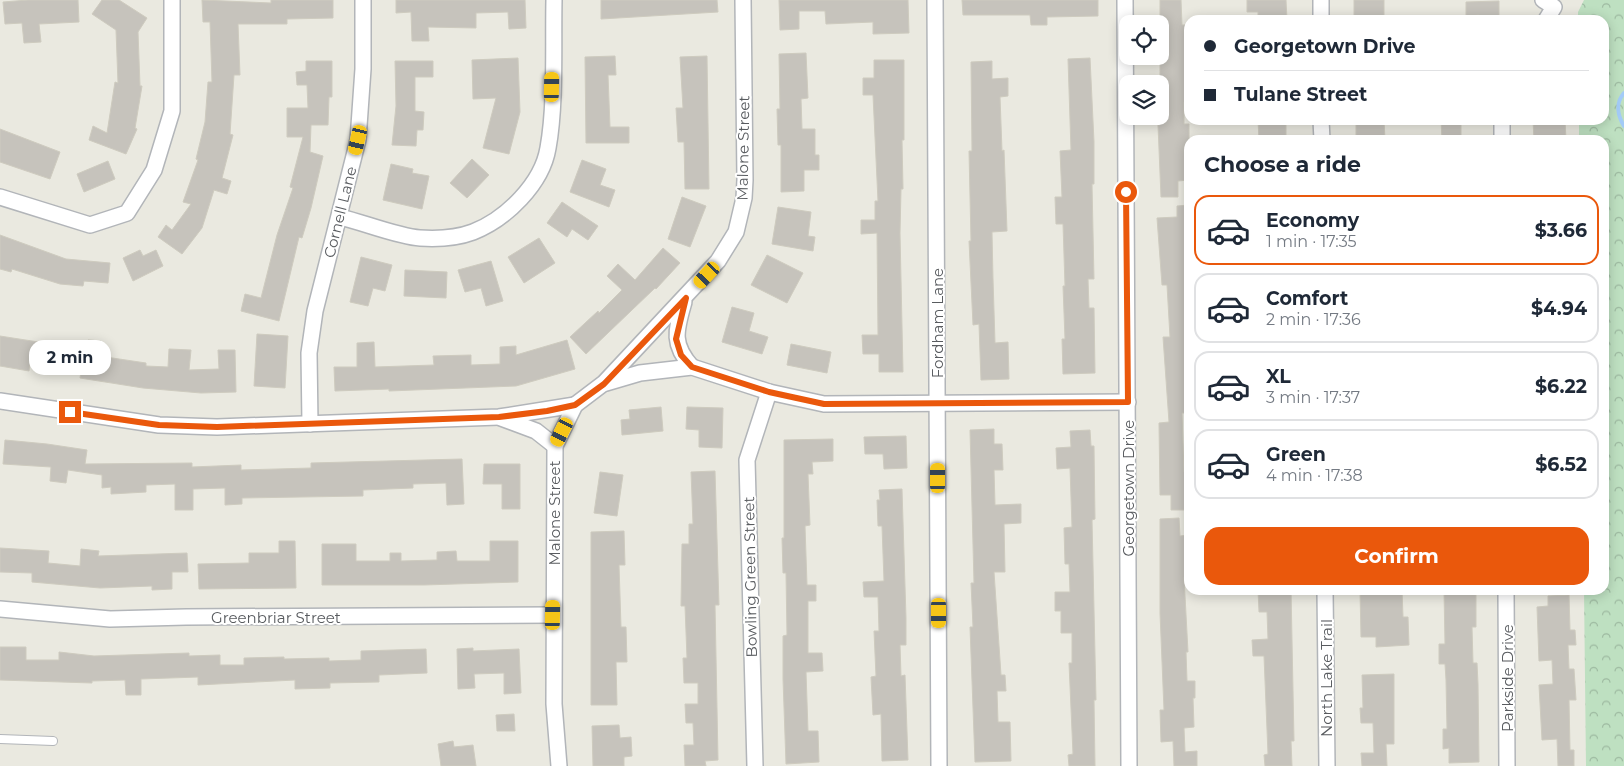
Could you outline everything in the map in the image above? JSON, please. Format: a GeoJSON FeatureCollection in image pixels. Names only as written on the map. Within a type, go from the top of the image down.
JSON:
{"type":"FeatureCollection","features":[{"type":"Feature","properties":{"kind":"street"},"geometry":{"type":"LineString","coordinates":[[0,198],[90,225],[127,213],[154,170],[172,111],[172,0]]}},
{"type":"Feature","properties":{"kind":"street","name":"Cornell Lane"},"geometry":{"type":"LineString","coordinates":[[310,424],[309,353],[315,311],[358,140],[363,69],[362,0]]}},
{"type":"Feature","properties":{"kind":"street"},"geometry":{"type":"LineString","coordinates":[[340,216],[419,238],[447,237],[473,232],[509,211],[531,186],[548,149],[551,122],[554,0]]}},
{"type":"Feature","properties":{"kind":"street","name":"Malone Street"},"geometry":{"type":"LineString","coordinates":[[559,766],[554,704],[555,446],[575,405],[604,384],[686,298],[707,275],[736,232],[744,198],[743,0]]}},
{"type":"Feature","properties":{"kind":"street","name":"Fordham Lane"},"geometry":{"type":"LineString","coordinates":[[935,0],[939,766]]}},
{"type":"Feature","properties":{"kind":"street","name":"Georgetown Drive"},"geometry":{"type":"LineString","coordinates":[[1125,0],[1129,766]]}},
{"type":"Feature","properties":{"kind":"street"},"geometry":{"type":"LineString","coordinates":[[1320,0],[1321,15]]}},
{"type":"Feature","properties":{"kind":"street"},"geometry":{"type":"LineString","coordinates":[[686,298],[676,339],[681,355],[692,367]]}},
{"type":"Feature","properties":{"kind":"street"},"geometry":{"type":"LineString","coordinates":[[604,384],[640,373],[692,367],[769,392],[824,404],[1128,402]]}},
{"type":"Feature","properties":{"kind":"street","name":"Bowling Green Street"},"geometry":{"type":"LineString","coordinates":[[755,766],[748,460],[769,392]]}},
{"type":"Feature","properties":{"kind":"street"},"geometry":{"type":"LineString","coordinates":[[0,401],[159,425],[217,427],[499,417],[575,405]]}},
{"type":"Feature","properties":{"kind":"street"},"geometry":{"type":"LineString","coordinates":[[499,417],[536,431],[555,446]]}},
{"type":"Feature","properties":{"kind":"street","name":"North Lake Trail"},"geometry":{"type":"LineString","coordinates":[[1325,595],[1327,766]]}},
{"type":"Feature","properties":{"kind":"street","name":"Parkside Drive"},"geometry":{"type":"LineString","coordinates":[[1506,595],[1507,766]]}},
{"type":"Feature","properties":{"kind":"street","name":"Greenbriar Street"},"geometry":{"type":"LineString","coordinates":[[0,609],[110,619],[553,615]]}},
{"type":"Feature","properties":{"kind":"lane"},"geometry":{"type":"LineString","coordinates":[[0,739],[53,740]]}},
{"type":"Feature","properties":{"kind":"green space"},"geometry":{"type":"Polygon","coordinates":[[[1584,0],[1624,0],[1624,766],[1586,766],[1584,595],[1609,595],[1609,135],[1579,135],[1579,125],[1609,125],[1609,15],[1578,15],[1584,0]]]}},
{"type":"Feature","properties":{"kind":"building"},"geometry":{"type":"Polygon","coordinates":[[[78,0],[79,22],[39,24],[41,42],[24,43],[22,23],[5,24],[3,2],[78,0]]]}},
{"type":"Feature","properties":{"kind":"building"},"geometry":{"type":"Polygon","coordinates":[[[102,0],[119,0],[147,18],[138,32],[140,86],[142,86],[135,128],[137,129],[126,154],[89,140],[93,126],[107,133],[115,82],[118,83],[116,30],[92,14],[102,0]]]}},
{"type":"Feature","properties":{"kind":"building"},"geometry":{"type":"Polygon","coordinates":[[[202,0],[271,3],[271,0],[333,0],[333,18],[287,19],[287,24],[238,24],[240,75],[234,75],[230,134],[233,135],[222,178],[231,181],[227,194],[214,190],[202,228],[182,254],[158,237],[166,225],[172,230],[191,204],[183,202],[198,160],[196,159],[205,122],[208,82],[212,82],[210,22],[203,22],[202,0]]]}},
{"type":"Feature","properties":{"kind":"building"},"geometry":{"type":"Polygon","coordinates":[[[396,0],[525,0],[526,28],[509,29],[508,12],[476,13],[476,28],[428,27],[429,41],[412,41],[411,12],[396,13],[396,0]]]}},
{"type":"Feature","properties":{"kind":"building"},"geometry":{"type":"Polygon","coordinates":[[[601,0],[717,0],[718,12],[601,19],[601,0]]]}},
{"type":"Feature","properties":{"kind":"building"},"geometry":{"type":"Polygon","coordinates":[[[779,0],[908,0],[909,33],[873,34],[873,22],[826,24],[825,11],[799,11],[799,29],[780,30],[779,0]]]}},
{"type":"Feature","properties":{"kind":"building"},"geometry":{"type":"Polygon","coordinates":[[[962,0],[1098,0],[1098,16],[1047,17],[1047,25],[1031,25],[1030,15],[963,15],[962,0]]]}},
{"type":"Feature","properties":{"kind":"building"},"geometry":{"type":"Polygon","coordinates":[[[1160,0],[1181,0],[1182,25],[1184,25],[1184,125],[1189,125],[1189,135],[1184,135],[1184,180],[1178,181],[1178,197],[1161,197],[1158,125],[1169,125],[1169,75],[1160,75],[1160,65],[1169,65],[1169,15],[1160,15],[1160,0]]]}},
{"type":"Feature","properties":{"kind":"building"},"geometry":{"type":"Polygon","coordinates":[[[1247,0],[1286,0],[1287,15],[1258,15],[1258,12],[1247,12],[1247,0]]]}},
{"type":"Feature","properties":{"kind":"building"},"geometry":{"type":"Polygon","coordinates":[[[1354,0],[1384,0],[1384,15],[1354,15],[1354,0]]]}},
{"type":"Feature","properties":{"kind":"building"},"geometry":{"type":"Polygon","coordinates":[[[1499,1],[1499,15],[1466,15],[1466,2],[1499,1]]]}},
{"type":"Feature","properties":{"kind":"building"},"geometry":{"type":"Polygon","coordinates":[[[806,53],[808,98],[801,99],[802,129],[815,129],[815,155],[819,155],[819,170],[804,170],[804,191],[781,192],[781,145],[778,145],[777,109],[780,109],[779,54],[806,53]]]}},
{"type":"Feature","properties":{"kind":"building"},"geometry":{"type":"Polygon","coordinates":[[[615,56],[616,75],[608,75],[610,127],[629,127],[629,143],[586,143],[585,57],[615,56]]]}},
{"type":"Feature","properties":{"kind":"building"},"geometry":{"type":"Polygon","coordinates":[[[707,56],[709,189],[685,189],[684,142],[678,142],[676,108],[683,108],[680,57],[707,56]]]}},
{"type":"Feature","properties":{"kind":"building"},"geometry":{"type":"Polygon","coordinates":[[[518,58],[520,112],[509,154],[483,148],[496,98],[473,99],[472,60],[518,58]]]}},
{"type":"Feature","properties":{"kind":"building"},"geometry":{"type":"Polygon","coordinates":[[[1090,58],[1094,142],[1094,184],[1092,184],[1094,279],[1088,279],[1089,308],[1094,308],[1095,373],[1063,374],[1062,339],[1065,339],[1063,286],[1065,286],[1063,224],[1056,224],[1055,197],[1062,197],[1060,151],[1071,150],[1068,59],[1090,58]]]}},
{"type":"Feature","properties":{"kind":"building"},"geometry":{"type":"Polygon","coordinates":[[[874,60],[904,60],[903,189],[901,189],[900,233],[903,372],[879,372],[879,354],[863,354],[862,335],[878,335],[877,233],[861,234],[861,220],[875,220],[875,201],[878,201],[873,95],[863,95],[863,78],[874,78],[874,60]]]}},
{"type":"Feature","properties":{"kind":"building"},"geometry":{"type":"Polygon","coordinates":[[[306,61],[332,61],[332,97],[329,97],[328,125],[311,125],[310,152],[323,156],[311,208],[302,238],[299,237],[279,321],[241,311],[245,294],[261,298],[277,235],[293,188],[290,187],[303,137],[287,137],[287,108],[308,108],[307,85],[297,85],[296,72],[306,71],[306,61]]]}},
{"type":"Feature","properties":{"kind":"building"},"geometry":{"type":"Polygon","coordinates":[[[395,61],[433,61],[433,77],[415,77],[415,111],[424,112],[423,130],[417,130],[416,146],[392,145],[396,106],[395,61]]]}},
{"type":"Feature","properties":{"kind":"building"},"geometry":{"type":"Polygon","coordinates":[[[992,61],[992,79],[1008,78],[1008,96],[1000,97],[1007,231],[992,232],[995,343],[1008,342],[1009,379],[981,380],[979,324],[973,325],[969,241],[971,241],[969,151],[972,151],[971,62],[992,61]]]}},
{"type":"Feature","properties":{"kind":"building"},"geometry":{"type":"Polygon","coordinates":[[[1258,125],[1286,125],[1286,135],[1259,135],[1258,125]]]}},
{"type":"Feature","properties":{"kind":"building"},"geometry":{"type":"Polygon","coordinates":[[[1356,125],[1384,125],[1385,135],[1356,135],[1356,125]]]}},
{"type":"Feature","properties":{"kind":"building"},"geometry":{"type":"Polygon","coordinates":[[[1441,125],[1461,125],[1461,135],[1442,135],[1441,125]]]}},
{"type":"Feature","properties":{"kind":"building"},"geometry":{"type":"Polygon","coordinates":[[[1533,125],[1565,125],[1566,135],[1534,135],[1533,125]]]}},
{"type":"Feature","properties":{"kind":"building"},"geometry":{"type":"Polygon","coordinates":[[[0,129],[60,152],[50,179],[0,162],[0,129]]]}},
{"type":"Feature","properties":{"kind":"building"},"geometry":{"type":"Polygon","coordinates":[[[472,159],[489,175],[467,198],[450,183],[472,159]]]}},
{"type":"Feature","properties":{"kind":"building"},"geometry":{"type":"Polygon","coordinates":[[[582,160],[606,169],[600,185],[615,190],[609,207],[570,192],[582,160]]]}},
{"type":"Feature","properties":{"kind":"building"},"geometry":{"type":"Polygon","coordinates":[[[108,161],[115,179],[84,192],[77,174],[108,161]]]}},
{"type":"Feature","properties":{"kind":"building"},"geometry":{"type":"Polygon","coordinates":[[[391,164],[413,169],[412,173],[429,176],[422,209],[383,200],[391,164]]]}},
{"type":"Feature","properties":{"kind":"building"},"geometry":{"type":"Polygon","coordinates":[[[682,197],[706,206],[690,247],[668,239],[682,197]]]}},
{"type":"Feature","properties":{"kind":"building"},"geometry":{"type":"Polygon","coordinates":[[[562,202],[598,226],[588,240],[572,229],[567,237],[547,223],[562,202]]]}},
{"type":"Feature","properties":{"kind":"building"},"geometry":{"type":"Polygon","coordinates":[[[1184,205],[1184,413],[1182,413],[1184,510],[1171,510],[1171,495],[1160,495],[1159,423],[1169,422],[1163,337],[1170,337],[1167,285],[1162,285],[1157,218],[1177,217],[1177,206],[1184,205]]]}},
{"type":"Feature","properties":{"kind":"building"},"geometry":{"type":"Polygon","coordinates":[[[778,207],[811,212],[808,236],[815,237],[813,251],[772,244],[778,207]]]}},
{"type":"Feature","properties":{"kind":"building"},"geometry":{"type":"Polygon","coordinates":[[[0,235],[66,259],[110,263],[108,283],[84,281],[83,286],[60,284],[12,269],[11,272],[0,269],[0,235]]]}},
{"type":"Feature","properties":{"kind":"building"},"geometry":{"type":"Polygon","coordinates":[[[539,238],[555,263],[524,283],[508,257],[539,238]]]}},
{"type":"Feature","properties":{"kind":"building"},"geometry":{"type":"Polygon","coordinates":[[[663,248],[680,263],[656,289],[586,354],[570,337],[598,311],[599,313],[622,290],[607,276],[618,264],[635,280],[663,248]]]}},
{"type":"Feature","properties":{"kind":"building"},"geometry":{"type":"Polygon","coordinates":[[[140,250],[143,256],[156,250],[163,266],[133,281],[123,258],[140,250]]]}},
{"type":"Feature","properties":{"kind":"building"},"geometry":{"type":"Polygon","coordinates":[[[767,255],[803,273],[787,303],[751,285],[767,255]]]}},
{"type":"Feature","properties":{"kind":"building"},"geometry":{"type":"Polygon","coordinates":[[[361,257],[392,265],[385,291],[373,288],[368,306],[350,302],[361,257]]]}},
{"type":"Feature","properties":{"kind":"building"},"geometry":{"type":"Polygon","coordinates":[[[491,261],[503,301],[486,306],[481,288],[465,292],[458,270],[491,261]]]}},
{"type":"Feature","properties":{"kind":"building"},"geometry":{"type":"Polygon","coordinates":[[[405,270],[447,272],[446,298],[404,296],[405,270]]]}},
{"type":"Feature","properties":{"kind":"building"},"geometry":{"type":"Polygon","coordinates":[[[732,307],[754,313],[749,331],[768,337],[762,354],[722,342],[732,307]]]}},
{"type":"Feature","properties":{"kind":"building"},"geometry":{"type":"Polygon","coordinates":[[[257,334],[288,336],[285,388],[254,386],[257,334]]]}},
{"type":"Feature","properties":{"kind":"building"},"geometry":{"type":"Polygon","coordinates":[[[0,336],[64,346],[64,343],[88,346],[88,340],[101,341],[99,356],[146,363],[146,366],[168,367],[169,349],[191,350],[189,370],[219,369],[218,350],[235,350],[236,392],[201,393],[143,388],[80,378],[82,365],[50,361],[50,364],[30,361],[29,371],[0,366],[0,336]]]}},
{"type":"Feature","properties":{"kind":"building"},"geometry":{"type":"Polygon","coordinates":[[[567,340],[575,369],[516,386],[335,391],[334,367],[357,367],[357,343],[374,342],[375,367],[434,365],[433,356],[471,355],[471,365],[500,364],[500,347],[516,346],[516,355],[567,340]]]}},
{"type":"Feature","properties":{"kind":"building"},"geometry":{"type":"Polygon","coordinates":[[[791,344],[831,352],[827,373],[787,365],[791,344]]]}},
{"type":"Feature","properties":{"kind":"building"},"geometry":{"type":"Polygon","coordinates":[[[661,407],[663,431],[622,435],[621,420],[630,419],[629,410],[661,407]]]}},
{"type":"Feature","properties":{"kind":"building"},"geometry":{"type":"Polygon","coordinates":[[[687,407],[723,408],[722,448],[699,447],[699,430],[686,429],[687,407]]]}},
{"type":"Feature","properties":{"kind":"building"},"geometry":{"type":"Polygon","coordinates":[[[994,429],[994,444],[1002,444],[1003,470],[994,470],[995,505],[1021,504],[1021,523],[1004,524],[1005,572],[994,572],[1001,675],[1005,675],[1006,691],[997,691],[998,722],[1010,722],[1011,761],[975,762],[970,627],[973,627],[971,583],[974,583],[970,430],[994,429]]]}},
{"type":"Feature","properties":{"kind":"building"},"geometry":{"type":"Polygon","coordinates":[[[1090,430],[1091,446],[1094,446],[1095,519],[1092,520],[1096,700],[1094,700],[1095,766],[1069,766],[1068,755],[1073,754],[1069,663],[1072,663],[1072,633],[1061,633],[1061,611],[1055,611],[1055,592],[1070,592],[1069,564],[1065,564],[1064,528],[1072,527],[1070,468],[1057,469],[1056,448],[1071,447],[1070,431],[1090,430]]]}},
{"type":"Feature","properties":{"kind":"building"},"geometry":{"type":"Polygon","coordinates":[[[906,436],[907,468],[884,469],[883,454],[865,454],[864,437],[906,436]]]}},
{"type":"Feature","properties":{"kind":"building"},"geometry":{"type":"Polygon","coordinates":[[[833,439],[833,461],[812,462],[813,474],[808,474],[810,525],[805,526],[807,585],[816,585],[816,601],[808,601],[808,653],[822,653],[823,671],[806,672],[808,731],[818,731],[819,762],[786,764],[783,636],[787,635],[786,573],[783,573],[782,538],[784,538],[784,440],[833,439]]]}},
{"type":"Feature","properties":{"kind":"building"},"geometry":{"type":"Polygon","coordinates":[[[5,440],[87,450],[85,464],[192,463],[192,467],[241,465],[241,470],[311,468],[311,463],[462,459],[464,504],[447,505],[446,483],[413,484],[413,488],[363,490],[363,496],[242,498],[242,504],[225,505],[225,488],[193,489],[193,510],[175,510],[175,484],[146,485],[146,492],[111,494],[111,487],[102,488],[102,475],[68,470],[66,483],[50,481],[51,467],[3,464],[5,440]]]}},
{"type":"Feature","properties":{"kind":"building"},"geometry":{"type":"Polygon","coordinates":[[[484,464],[520,464],[520,509],[502,509],[502,484],[483,484],[484,464]]]}},
{"type":"Feature","properties":{"kind":"building"},"geometry":{"type":"Polygon","coordinates":[[[715,471],[719,605],[715,605],[718,760],[705,761],[706,766],[685,766],[684,745],[694,745],[693,723],[686,723],[685,704],[698,704],[698,683],[684,683],[683,658],[687,658],[685,606],[681,606],[682,544],[689,544],[689,524],[693,524],[691,472],[715,471]]]}},
{"type":"Feature","properties":{"kind":"building"},"geometry":{"type":"Polygon","coordinates":[[[600,472],[623,475],[617,516],[594,513],[600,472]]]}},
{"type":"Feature","properties":{"kind":"building"},"geometry":{"type":"Polygon","coordinates":[[[902,489],[906,645],[900,645],[901,676],[905,675],[908,760],[882,761],[881,714],[873,715],[871,677],[876,676],[874,631],[879,631],[878,597],[864,597],[863,582],[884,581],[882,526],[878,526],[877,500],[880,500],[879,490],[902,489]]]}},
{"type":"Feature","properties":{"kind":"building"},"geometry":{"type":"Polygon","coordinates":[[[1179,518],[1180,536],[1184,536],[1184,595],[1188,652],[1186,652],[1187,681],[1195,681],[1195,698],[1193,698],[1194,727],[1184,728],[1185,752],[1197,751],[1197,766],[1174,766],[1173,741],[1161,742],[1160,710],[1164,710],[1160,613],[1160,519],[1179,518]]]}},
{"type":"Feature","properties":{"kind":"building"},"geometry":{"type":"Polygon","coordinates":[[[624,531],[625,565],[619,565],[621,627],[626,627],[627,662],[616,662],[617,705],[591,705],[591,532],[624,531]]]}},
{"type":"Feature","properties":{"kind":"building"},"geometry":{"type":"Polygon","coordinates":[[[279,541],[295,541],[296,588],[199,589],[198,564],[249,563],[249,553],[279,553],[279,541]]]}},
{"type":"Feature","properties":{"kind":"building"},"geometry":{"type":"Polygon","coordinates":[[[490,541],[518,541],[518,582],[424,585],[322,585],[322,544],[356,544],[356,561],[390,561],[390,553],[401,553],[401,561],[437,560],[437,552],[456,551],[457,561],[490,561],[490,541]]]}},
{"type":"Feature","properties":{"kind":"building"},"geometry":{"type":"Polygon","coordinates":[[[0,548],[49,551],[48,563],[80,566],[81,549],[99,551],[98,556],[187,553],[188,572],[172,572],[172,589],[152,590],[152,586],[100,588],[32,582],[32,573],[0,572],[0,548]]]}},
{"type":"Feature","properties":{"kind":"building"},"geometry":{"type":"Polygon","coordinates":[[[1258,595],[1291,595],[1294,741],[1291,741],[1292,766],[1265,766],[1264,755],[1268,754],[1264,656],[1253,656],[1252,640],[1268,639],[1267,612],[1259,612],[1258,595]]]}},
{"type":"Feature","properties":{"kind":"building"},"geometry":{"type":"Polygon","coordinates":[[[1360,595],[1402,595],[1403,617],[1408,617],[1409,645],[1376,647],[1376,637],[1361,637],[1360,595]]]}},
{"type":"Feature","properties":{"kind":"building"},"geometry":{"type":"Polygon","coordinates":[[[1444,595],[1476,595],[1476,627],[1472,627],[1473,663],[1477,663],[1479,762],[1449,763],[1449,748],[1443,749],[1443,729],[1447,729],[1446,680],[1445,664],[1439,664],[1439,644],[1445,644],[1444,595]]]}},
{"type":"Feature","properties":{"kind":"building"},"geometry":{"type":"Polygon","coordinates":[[[1569,595],[1570,630],[1575,630],[1576,645],[1568,645],[1569,669],[1574,669],[1576,700],[1569,700],[1570,750],[1574,750],[1574,766],[1558,766],[1557,739],[1542,740],[1539,685],[1553,684],[1552,660],[1539,661],[1537,607],[1548,606],[1548,596],[1569,595]]]}},
{"type":"Feature","properties":{"kind":"building"},"geometry":{"type":"Polygon","coordinates":[[[0,647],[26,647],[26,660],[59,660],[59,652],[94,656],[189,653],[189,656],[220,655],[220,665],[244,665],[244,658],[284,657],[284,659],[329,658],[329,661],[361,660],[361,651],[426,649],[427,673],[379,675],[379,682],[330,683],[330,688],[295,689],[295,680],[198,685],[198,677],[141,679],[141,695],[126,695],[125,680],[92,681],[92,683],[0,680],[0,647]]]}},
{"type":"Feature","properties":{"kind":"building"},"geometry":{"type":"Polygon","coordinates":[[[473,648],[473,651],[519,649],[521,693],[504,694],[504,673],[474,674],[475,688],[458,689],[457,649],[473,648]]]}},
{"type":"Feature","properties":{"kind":"building"},"geometry":{"type":"Polygon","coordinates":[[[1394,674],[1394,744],[1386,744],[1387,766],[1362,766],[1361,753],[1374,753],[1373,723],[1361,723],[1360,708],[1363,708],[1362,675],[1394,674]]]}},
{"type":"Feature","properties":{"kind":"building"},"geometry":{"type":"Polygon","coordinates":[[[514,714],[515,731],[497,731],[496,715],[514,714]]]}},
{"type":"Feature","properties":{"kind":"building"},"geometry":{"type":"Polygon","coordinates":[[[619,725],[620,738],[631,737],[632,756],[624,757],[624,766],[593,766],[592,726],[619,725]]]}},
{"type":"Feature","properties":{"kind":"building"},"geometry":{"type":"Polygon","coordinates":[[[453,741],[454,747],[473,745],[476,766],[441,766],[438,744],[453,741]]]}},
{"type":"Feature","properties":{"kind":"waterway"},"geometry":{"type":"LineString","coordinates":[[1624,93],[1618,105],[1620,118],[1624,126]]}},
{"type":"Feature","properties":{"kind":"route"},"geometry":{"type":"LineString","coordinates":[[70,412],[159,425],[217,427],[499,417],[547,411],[575,405],[604,384],[686,298],[679,320],[676,339],[681,355],[692,367],[769,392],[824,404],[1128,402],[1126,192]]}}]}
